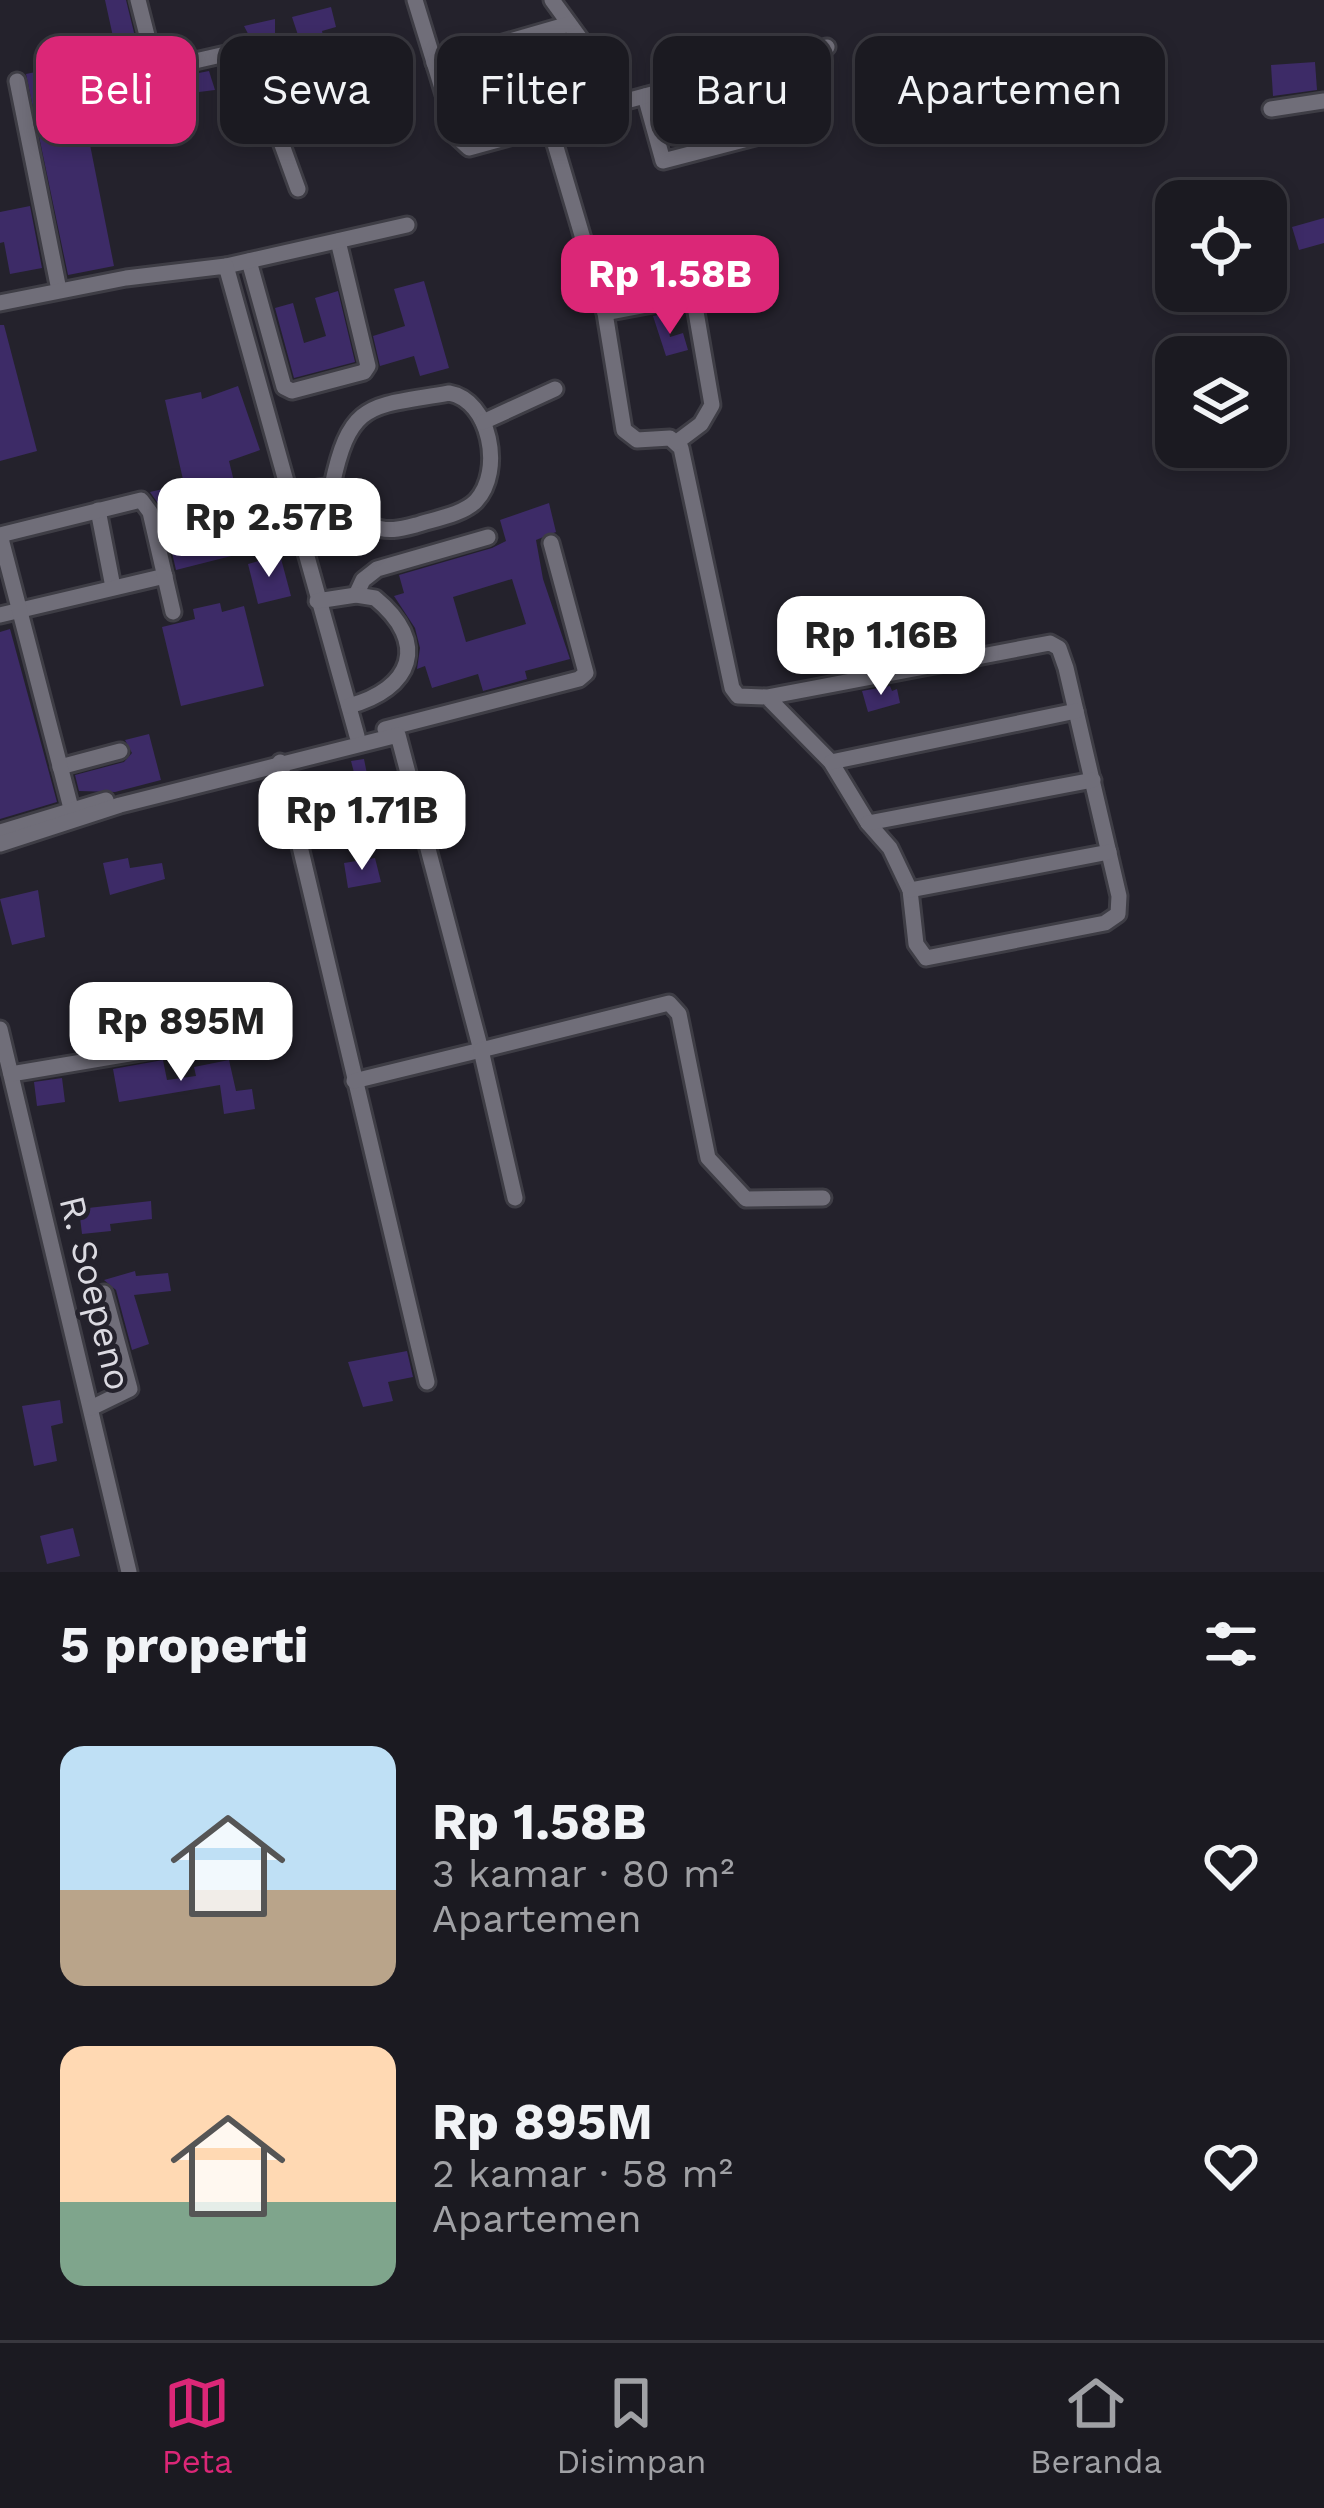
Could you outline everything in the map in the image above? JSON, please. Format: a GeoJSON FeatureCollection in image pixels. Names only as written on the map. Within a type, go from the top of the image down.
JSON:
{"type":"FeatureCollection","features":[{"type":"Feature","properties":{"kind":"street"},"geometry":{"type":"LineString","coordinates":[[138,0],[154,63],[173,66],[239,51],[249,54],[298,189]]}},
{"type":"Feature","properties":{"kind":"street"},"geometry":{"type":"LineString","coordinates":[[415,0],[437,73]]}},
{"type":"Feature","properties":{"kind":"street"},"geometry":{"type":"LineString","coordinates":[[552,0],[578,36]]}},
{"type":"Feature","properties":{"kind":"street"},"geometry":{"type":"LineString","coordinates":[[434,63],[569,24]]}},
{"type":"Feature","properties":{"kind":"street"},"geometry":{"type":"LineString","coordinates":[[17,81],[59,290]]}},
{"type":"Feature","properties":{"kind":"street"},"geometry":{"type":"LineString","coordinates":[[629,100],[653,94]]}},
{"type":"Feature","properties":{"kind":"street"},"geometry":{"type":"LineString","coordinates":[[645,96],[653,125]]}},
{"type":"Feature","properties":{"kind":"street"},"geometry":{"type":"LineString","coordinates":[[1271,109],[1324,101]]}},
{"type":"Feature","properties":{"kind":"street"},"geometry":{"type":"LineString","coordinates":[[555,144],[605,313],[624,430],[637,440],[670,438],[676,442],[732,688],[738,696],[767,697],[1049,643],[1064,657],[1119,896],[1118,914],[1113,919],[926,958],[916,944],[910,890],[890,848],[868,823],[831,761],[767,697]]}},
{"type":"Feature","properties":{"kind":"street"},"geometry":{"type":"LineString","coordinates":[[658,144],[663,161],[728,144]]}},
{"type":"Feature","properties":{"kind":"street"},"geometry":{"type":"LineString","coordinates":[[0,303],[226,266],[407,225]]}},
{"type":"Feature","properties":{"kind":"street"},"geometry":{"type":"LineString","coordinates":[[249,261],[284,386],[292,391],[368,367],[338,241]]}},
{"type":"Feature","properties":{"kind":"street"},"geometry":{"type":"LineString","coordinates":[[226,266],[357,736]]}},
{"type":"Feature","properties":{"kind":"street"},"geometry":{"type":"LineString","coordinates":[[605,313],[679,299],[695,306],[712,406],[701,424],[676,442]]}},
{"type":"Feature","properties":{"kind":"street"},"geometry":{"type":"LineString","coordinates":[[483,422],[555,388]]}},
{"type":"Feature","properties":{"kind":"street"},"geometry":{"type":"LineString","coordinates":[[449,393],[476,406],[490,456],[475,502],[399,530],[374,527],[332,486],[353,422],[372,407],[449,393]]}},
{"type":"Feature","properties":{"kind":"street"},"geometry":{"type":"LineString","coordinates":[[286,494],[332,486]]}},
{"type":"Feature","properties":{"kind":"street"},"geometry":{"type":"LineString","coordinates":[[72,812],[0,535],[141,500],[147,505],[173,612]]}},
{"type":"Feature","properties":{"kind":"street"},"geometry":{"type":"LineString","coordinates":[[98,510],[113,587]]}},
{"type":"Feature","properties":{"kind":"street"},"geometry":{"type":"LineString","coordinates":[[356,595],[363,580],[377,568],[488,537]]}},
{"type":"Feature","properties":{"kind":"street"},"geometry":{"type":"LineString","coordinates":[[0,832],[579,679],[586,673],[551,543]]}},
{"type":"Feature","properties":{"kind":"street"},"geometry":{"type":"LineString","coordinates":[[0,615],[165,576]]}},
{"type":"Feature","properties":{"kind":"street"},"geometry":{"type":"LineString","coordinates":[[316,601],[356,595],[375,598],[396,618],[408,666],[393,688],[349,706]]}},
{"type":"Feature","properties":{"kind":"street"},"geometry":{"type":"LineString","coordinates":[[831,761],[1076,711]]}},
{"type":"Feature","properties":{"kind":"street"},"geometry":{"type":"LineString","coordinates":[[0,844],[280,762],[394,734],[401,737],[515,1198]]}},
{"type":"Feature","properties":{"kind":"street"},"geometry":{"type":"LineString","coordinates":[[61,767],[120,751]]}},
{"type":"Feature","properties":{"kind":"street"},"geometry":{"type":"LineString","coordinates":[[280,762],[427,1382]]}},
{"type":"Feature","properties":{"kind":"street"},"geometry":{"type":"LineString","coordinates":[[868,823],[1093,780]]}},
{"type":"Feature","properties":{"kind":"street"},"geometry":{"type":"LineString","coordinates":[[910,890],[1109,851]]}},
{"type":"Feature","properties":{"kind":"street"},"geometry":{"type":"LineString","coordinates":[[354,1081],[673,1004],[680,1014],[712,1164],[740,1195],[754,1201],[824,1198]]}},
{"type":"Feature","properties":{"kind":"street","name":"R. Soepeno"},"geometry":{"type":"LineString","coordinates":[[0,1029],[130,1572]]}},
{"type":"Feature","properties":{"kind":"street"},"geometry":{"type":"LineString","coordinates":[[11,1074],[271,1030]]}},
{"type":"Feature","properties":{"kind":"street"},"geometry":{"type":"LineString","coordinates":[[92,1408],[130,1389],[104,1293]]}},
{"type":"Feature","properties":{"kind":"building"},"geometry":{"type":"Polygon","coordinates":[[[105,0],[126,0],[135,36],[113,36],[105,0]]]}},
{"type":"Feature","properties":{"kind":"building"},"geometry":{"type":"Polygon","coordinates":[[[331,7],[336,27],[322,31],[323,36],[298,36],[292,17],[331,7]]]}},
{"type":"Feature","properties":{"kind":"building"},"geometry":{"type":"Polygon","coordinates":[[[275,19],[275,36],[249,36],[244,26],[275,19]]]}},
{"type":"Feature","properties":{"kind":"building"},"geometry":{"type":"Polygon","coordinates":[[[1315,62],[1317,90],[1273,96],[1271,65],[1315,62]]]}},
{"type":"Feature","properties":{"kind":"building"},"geometry":{"type":"Polygon","coordinates":[[[209,71],[215,90],[196,92],[196,74],[209,71]]]}},
{"type":"Feature","properties":{"kind":"building"},"geometry":{"type":"Polygon","coordinates":[[[36,72],[36,122],[26,74],[36,72]]]}},
{"type":"Feature","properties":{"kind":"building"},"geometry":{"type":"Polygon","coordinates":[[[41,144],[90,144],[114,266],[68,275],[41,144]]]}},
{"type":"Feature","properties":{"kind":"building"},"geometry":{"type":"Polygon","coordinates":[[[30,206],[42,268],[10,274],[4,242],[0,243],[0,212],[30,206]]]}},
{"type":"Feature","properties":{"kind":"building"},"geometry":{"type":"Polygon","coordinates":[[[1324,218],[1324,243],[1299,250],[1292,227],[1324,218]]]}},
{"type":"Feature","properties":{"kind":"building"},"geometry":{"type":"Polygon","coordinates":[[[424,281],[449,368],[420,376],[414,356],[380,366],[373,336],[405,326],[394,289],[424,281]]]}},
{"type":"Feature","properties":{"kind":"building"},"geometry":{"type":"Polygon","coordinates":[[[338,291],[355,362],[294,378],[275,308],[293,303],[304,343],[326,336],[315,298],[338,291]]]}},
{"type":"Feature","properties":{"kind":"building"},"geometry":{"type":"Polygon","coordinates":[[[665,314],[670,337],[683,333],[688,350],[666,356],[653,316],[665,314]]]}},
{"type":"Feature","properties":{"kind":"building"},"geometry":{"type":"Polygon","coordinates":[[[0,325],[4,325],[37,451],[0,461],[0,325]]]}},
{"type":"Feature","properties":{"kind":"building"},"geometry":{"type":"Polygon","coordinates":[[[238,386],[260,450],[229,461],[251,551],[176,570],[162,509],[150,492],[184,484],[165,400],[201,392],[202,399],[238,386]]]}},
{"type":"Feature","properties":{"kind":"building"},"geometry":{"type":"Polygon","coordinates":[[[549,503],[556,532],[536,540],[543,579],[570,659],[525,671],[527,679],[483,691],[478,674],[432,688],[425,666],[417,669],[420,648],[415,628],[394,596],[404,593],[399,575],[506,541],[500,520],[549,503]],[[512,579],[453,597],[466,642],[526,624],[512,579]]]}},
{"type":"Feature","properties":{"kind":"building"},"geometry":{"type":"Polygon","coordinates":[[[280,555],[291,596],[258,604],[248,564],[280,555]]]}},
{"type":"Feature","properties":{"kind":"building"},"geometry":{"type":"Polygon","coordinates":[[[220,603],[222,612],[244,606],[264,686],[181,706],[162,627],[195,619],[193,609],[220,603]]]}},
{"type":"Feature","properties":{"kind":"building"},"geometry":{"type":"Polygon","coordinates":[[[10,629],[57,802],[0,819],[0,632],[10,629]]]}},
{"type":"Feature","properties":{"kind":"building"},"geometry":{"type":"Polygon","coordinates":[[[890,686],[892,691],[897,689],[900,703],[868,712],[862,691],[890,686]]]}},
{"type":"Feature","properties":{"kind":"building"},"geometry":{"type":"Polygon","coordinates":[[[149,734],[161,780],[115,792],[79,791],[75,775],[124,762],[132,753],[125,740],[149,734]]]}},
{"type":"Feature","properties":{"kind":"building"},"geometry":{"type":"Polygon","coordinates":[[[364,759],[371,794],[399,787],[405,809],[366,819],[351,761],[364,759]]]}},
{"type":"Feature","properties":{"kind":"building"},"geometry":{"type":"Polygon","coordinates":[[[128,858],[130,868],[162,863],[165,879],[110,895],[103,863],[128,858]]]}},
{"type":"Feature","properties":{"kind":"building"},"geometry":{"type":"Polygon","coordinates":[[[375,858],[381,882],[348,888],[344,863],[375,858]]]}},
{"type":"Feature","properties":{"kind":"building"},"geometry":{"type":"Polygon","coordinates":[[[38,890],[45,937],[12,945],[0,899],[38,890]]]}},
{"type":"Feature","properties":{"kind":"building"},"geometry":{"type":"Polygon","coordinates":[[[135,984],[139,1007],[85,1023],[78,994],[135,984]]]}},
{"type":"Feature","properties":{"kind":"building"},"geometry":{"type":"Polygon","coordinates":[[[184,998],[191,1030],[147,1039],[140,1007],[184,998]]]}},
{"type":"Feature","properties":{"kind":"building"},"geometry":{"type":"Polygon","coordinates":[[[163,1060],[167,1080],[196,1076],[194,1067],[229,1060],[236,1091],[252,1089],[255,1109],[224,1114],[220,1085],[119,1102],[113,1069],[163,1060]]]}},
{"type":"Feature","properties":{"kind":"building"},"geometry":{"type":"Polygon","coordinates":[[[62,1078],[65,1102],[37,1106],[34,1082],[62,1078]]]}},
{"type":"Feature","properties":{"kind":"building"},"geometry":{"type":"Polygon","coordinates":[[[151,1201],[152,1219],[110,1224],[111,1231],[82,1234],[79,1209],[151,1201]]]}},
{"type":"Feature","properties":{"kind":"building"},"geometry":{"type":"Polygon","coordinates":[[[135,1271],[136,1276],[168,1273],[171,1291],[134,1295],[149,1344],[132,1350],[116,1290],[104,1280],[135,1271]]]}},
{"type":"Feature","properties":{"kind":"building"},"geometry":{"type":"Polygon","coordinates":[[[407,1351],[413,1377],[388,1382],[393,1401],[363,1407],[348,1362],[407,1351]]]}},
{"type":"Feature","properties":{"kind":"building"},"geometry":{"type":"Polygon","coordinates":[[[60,1400],[63,1423],[51,1426],[57,1461],[34,1466],[22,1406],[60,1400]]]}},
{"type":"Feature","properties":{"kind":"building"},"geometry":{"type":"Polygon","coordinates":[[[73,1528],[80,1556],[47,1564],[40,1536],[73,1528]]]}}]}
